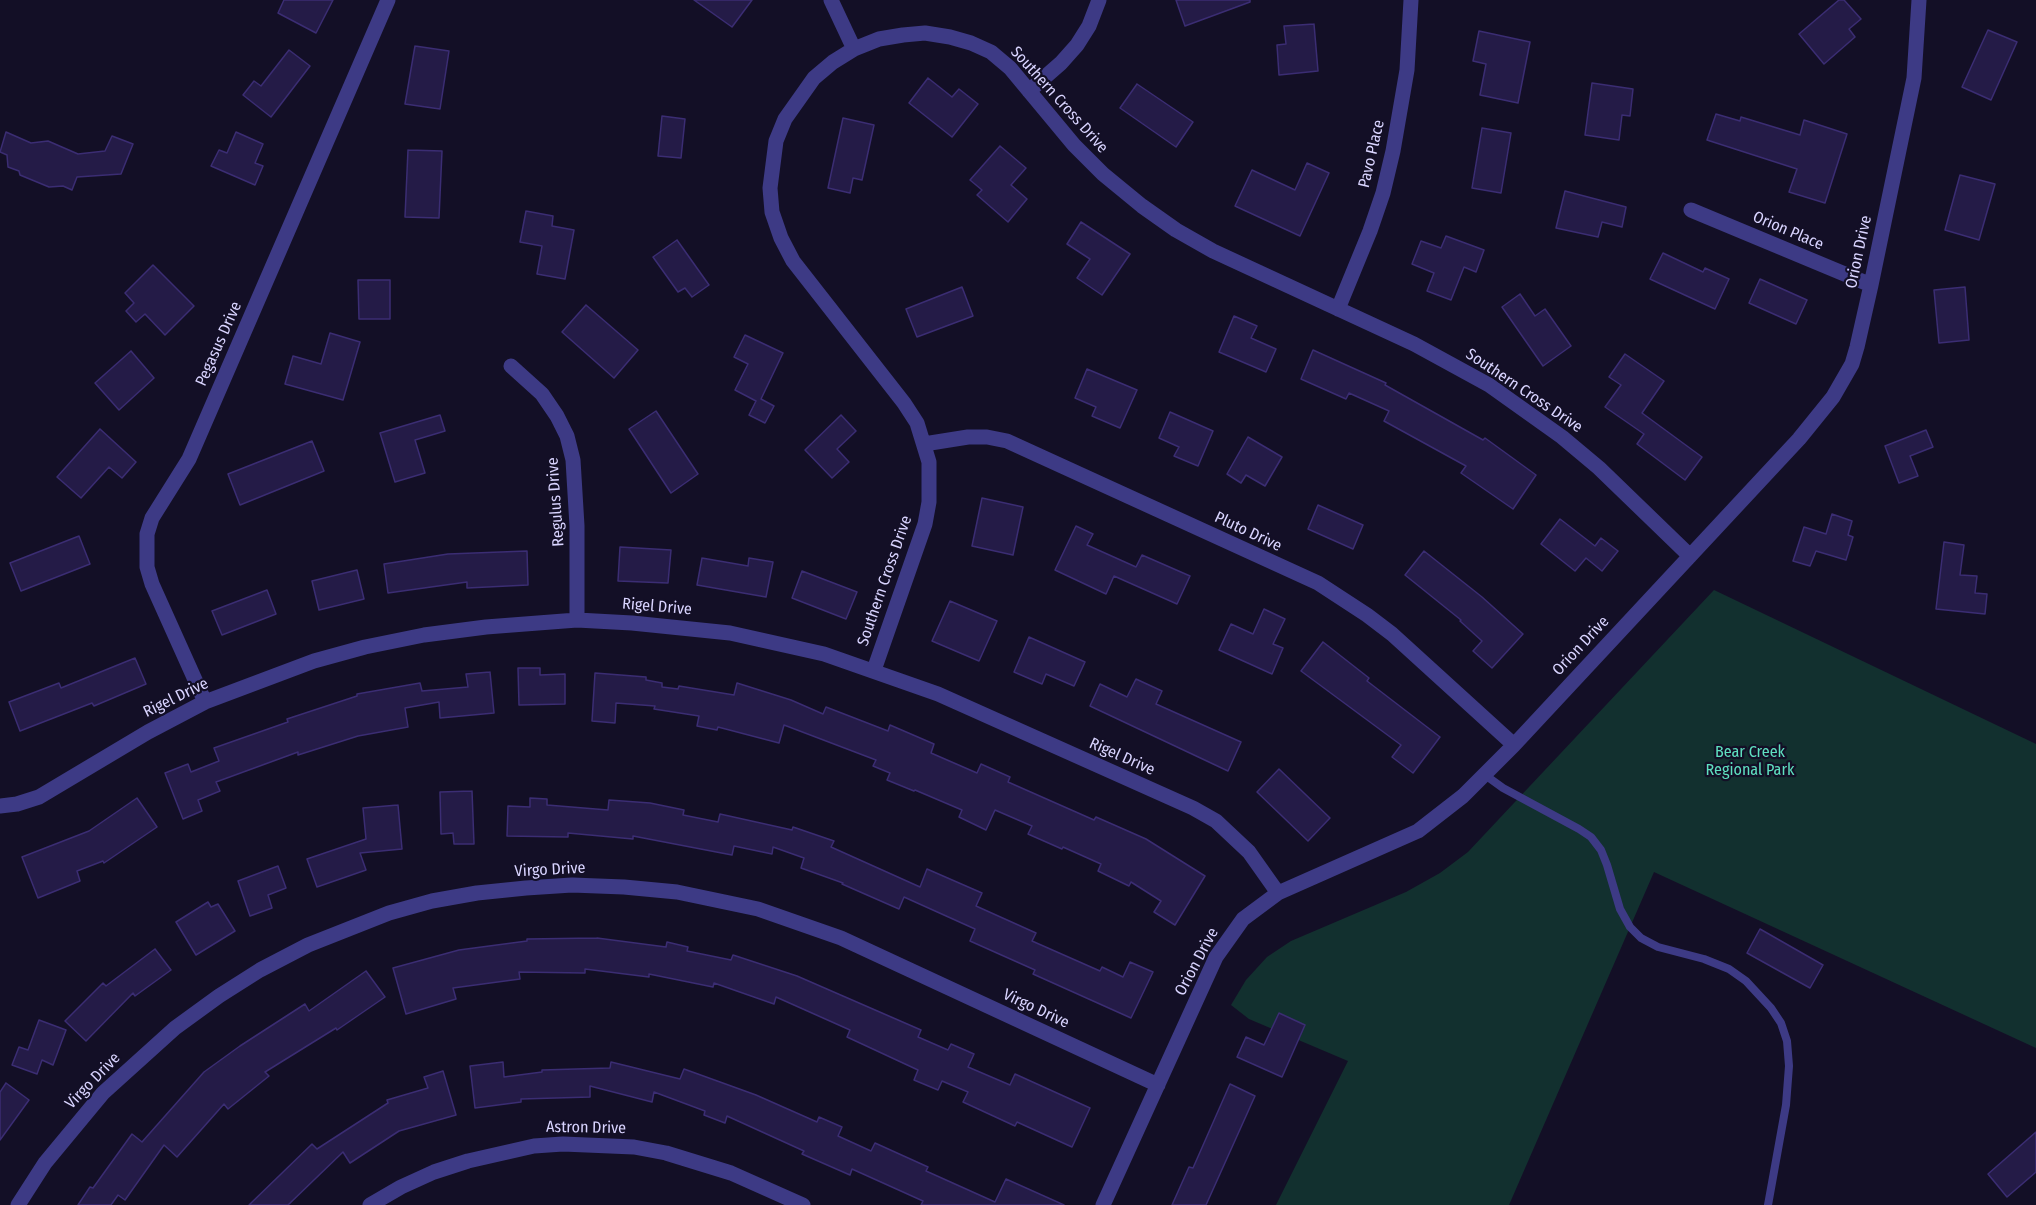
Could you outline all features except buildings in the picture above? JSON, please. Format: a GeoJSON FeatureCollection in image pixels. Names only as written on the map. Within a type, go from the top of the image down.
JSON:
{"type":"FeatureCollection","features":[{"type":"Feature","properties":{"kind":"street","name":"Pegasus Drive"},"geometry":{"type":"LineString","coordinates":[[205,702],[152,584],[146,559],[147,534],[152,518],[189,459],[388,0]]}},
{"type":"Feature","properties":{"kind":"street"},"geometry":{"type":"LineString","coordinates":[[831,0],[854,49]]}},
{"type":"Feature","properties":{"kind":"street"},"geometry":{"type":"LineString","coordinates":[[1029,91],[1061,63],[1077,45],[1089,26],[1099,0]]}},
{"type":"Feature","properties":{"kind":"street","name":"Pavo Place"},"geometry":{"type":"LineString","coordinates":[[1338,309],[1370,231],[1383,193],[1393,151],[1407,70],[1411,0]]}},
{"type":"Feature","properties":{"kind":"street","name":"Orion Drive"},"geometry":{"type":"LineString","coordinates":[[1102,1205],[1216,957],[1243,919],[1278,893],[1418,831],[1442,814],[1514,745],[1799,439],[1833,398],[1852,364],[1871,285],[1914,78],[1919,0]]}},
{"type":"Feature","properties":{"kind":"street","name":"Southern Cross Drive"},"geometry":{"type":"LineString","coordinates":[[874,670],[925,524],[930,480],[924,444],[917,423],[904,403],[793,261],[781,238],[772,212],[770,188],[776,141],[785,118],[814,78],[833,62],[854,49],[879,39],[903,35],[925,33],[950,37],[991,52],[1010,68],[1074,145],[1103,174],[1142,206],[1176,230],[1213,251],[1451,363],[1525,409],[1599,468],[1690,556]]}},
{"type":"Feature","properties":{"kind":"street","name":"Orion Place"},"geometry":{"type":"LineString","coordinates":[[1691,210],[1871,285]]}},
{"type":"Feature","properties":{"kind":"street","name":"Regulus Drive"},"geometry":{"type":"LineString","coordinates":[[511,366],[542,394],[567,436],[576,490],[577,620]]}},
{"type":"Feature","properties":{"kind":"street","name":"Pluto Drive"},"geometry":{"type":"LineString","coordinates":[[924,444],[968,437],[987,437],[1007,441],[1318,584],[1392,634],[1514,745]]}},
{"type":"Feature","properties":{"kind":"street","name":"Rigel Drive"},"geometry":{"type":"LineString","coordinates":[[0,806],[17,804],[39,797],[112,752],[205,702],[304,665],[365,647],[424,635],[486,627],[577,620],[685,627],[730,633],[824,654],[938,694],[1192,808],[1216,821],[1250,852],[1278,893]]}},
{"type":"Feature","properties":{"kind":"street","name":"Virgo Drive"},"geometry":{"type":"LineString","coordinates":[[18,1205],[45,1163],[103,1093],[175,1028],[260,970],[308,945],[389,913],[432,901],[526,888],[572,885],[624,887],[677,892],[758,909],[841,939],[1158,1084]]}},
{"type":"Feature","properties":{"kind":"street","name":"Astron Drive"},"geometry":{"type":"LineString","coordinates":[[370,1205],[434,1172],[468,1161],[534,1146],[563,1144],[633,1147],[666,1153],[731,1173],[803,1205]]}},
{"type":"Feature","properties":{"kind":"lane"},"geometry":{"type":"LineString","coordinates":[[1485,775],[1503,788],[1591,837],[1601,850],[1608,865],[1620,909],[1630,927],[1641,938],[1659,947],[1704,959],[1729,969],[1746,981],[1771,1008],[1781,1023],[1787,1041],[1789,1066],[1786,1105],[1768,1205]]}},
{"type":"Feature","properties":{"kind":"green space","name":"Bear Creek Regional Park"},"geometry":{"type":"Polygon","coordinates":[[[1714,590],[2036,744],[2036,1048],[1654,872],[1509,1205],[1276,1205],[1348,1061],[1249,1019],[1231,1005],[1246,980],[1267,957],[1291,941],[1406,892],[1440,873],[1468,852],[1714,590]]]}}]}
